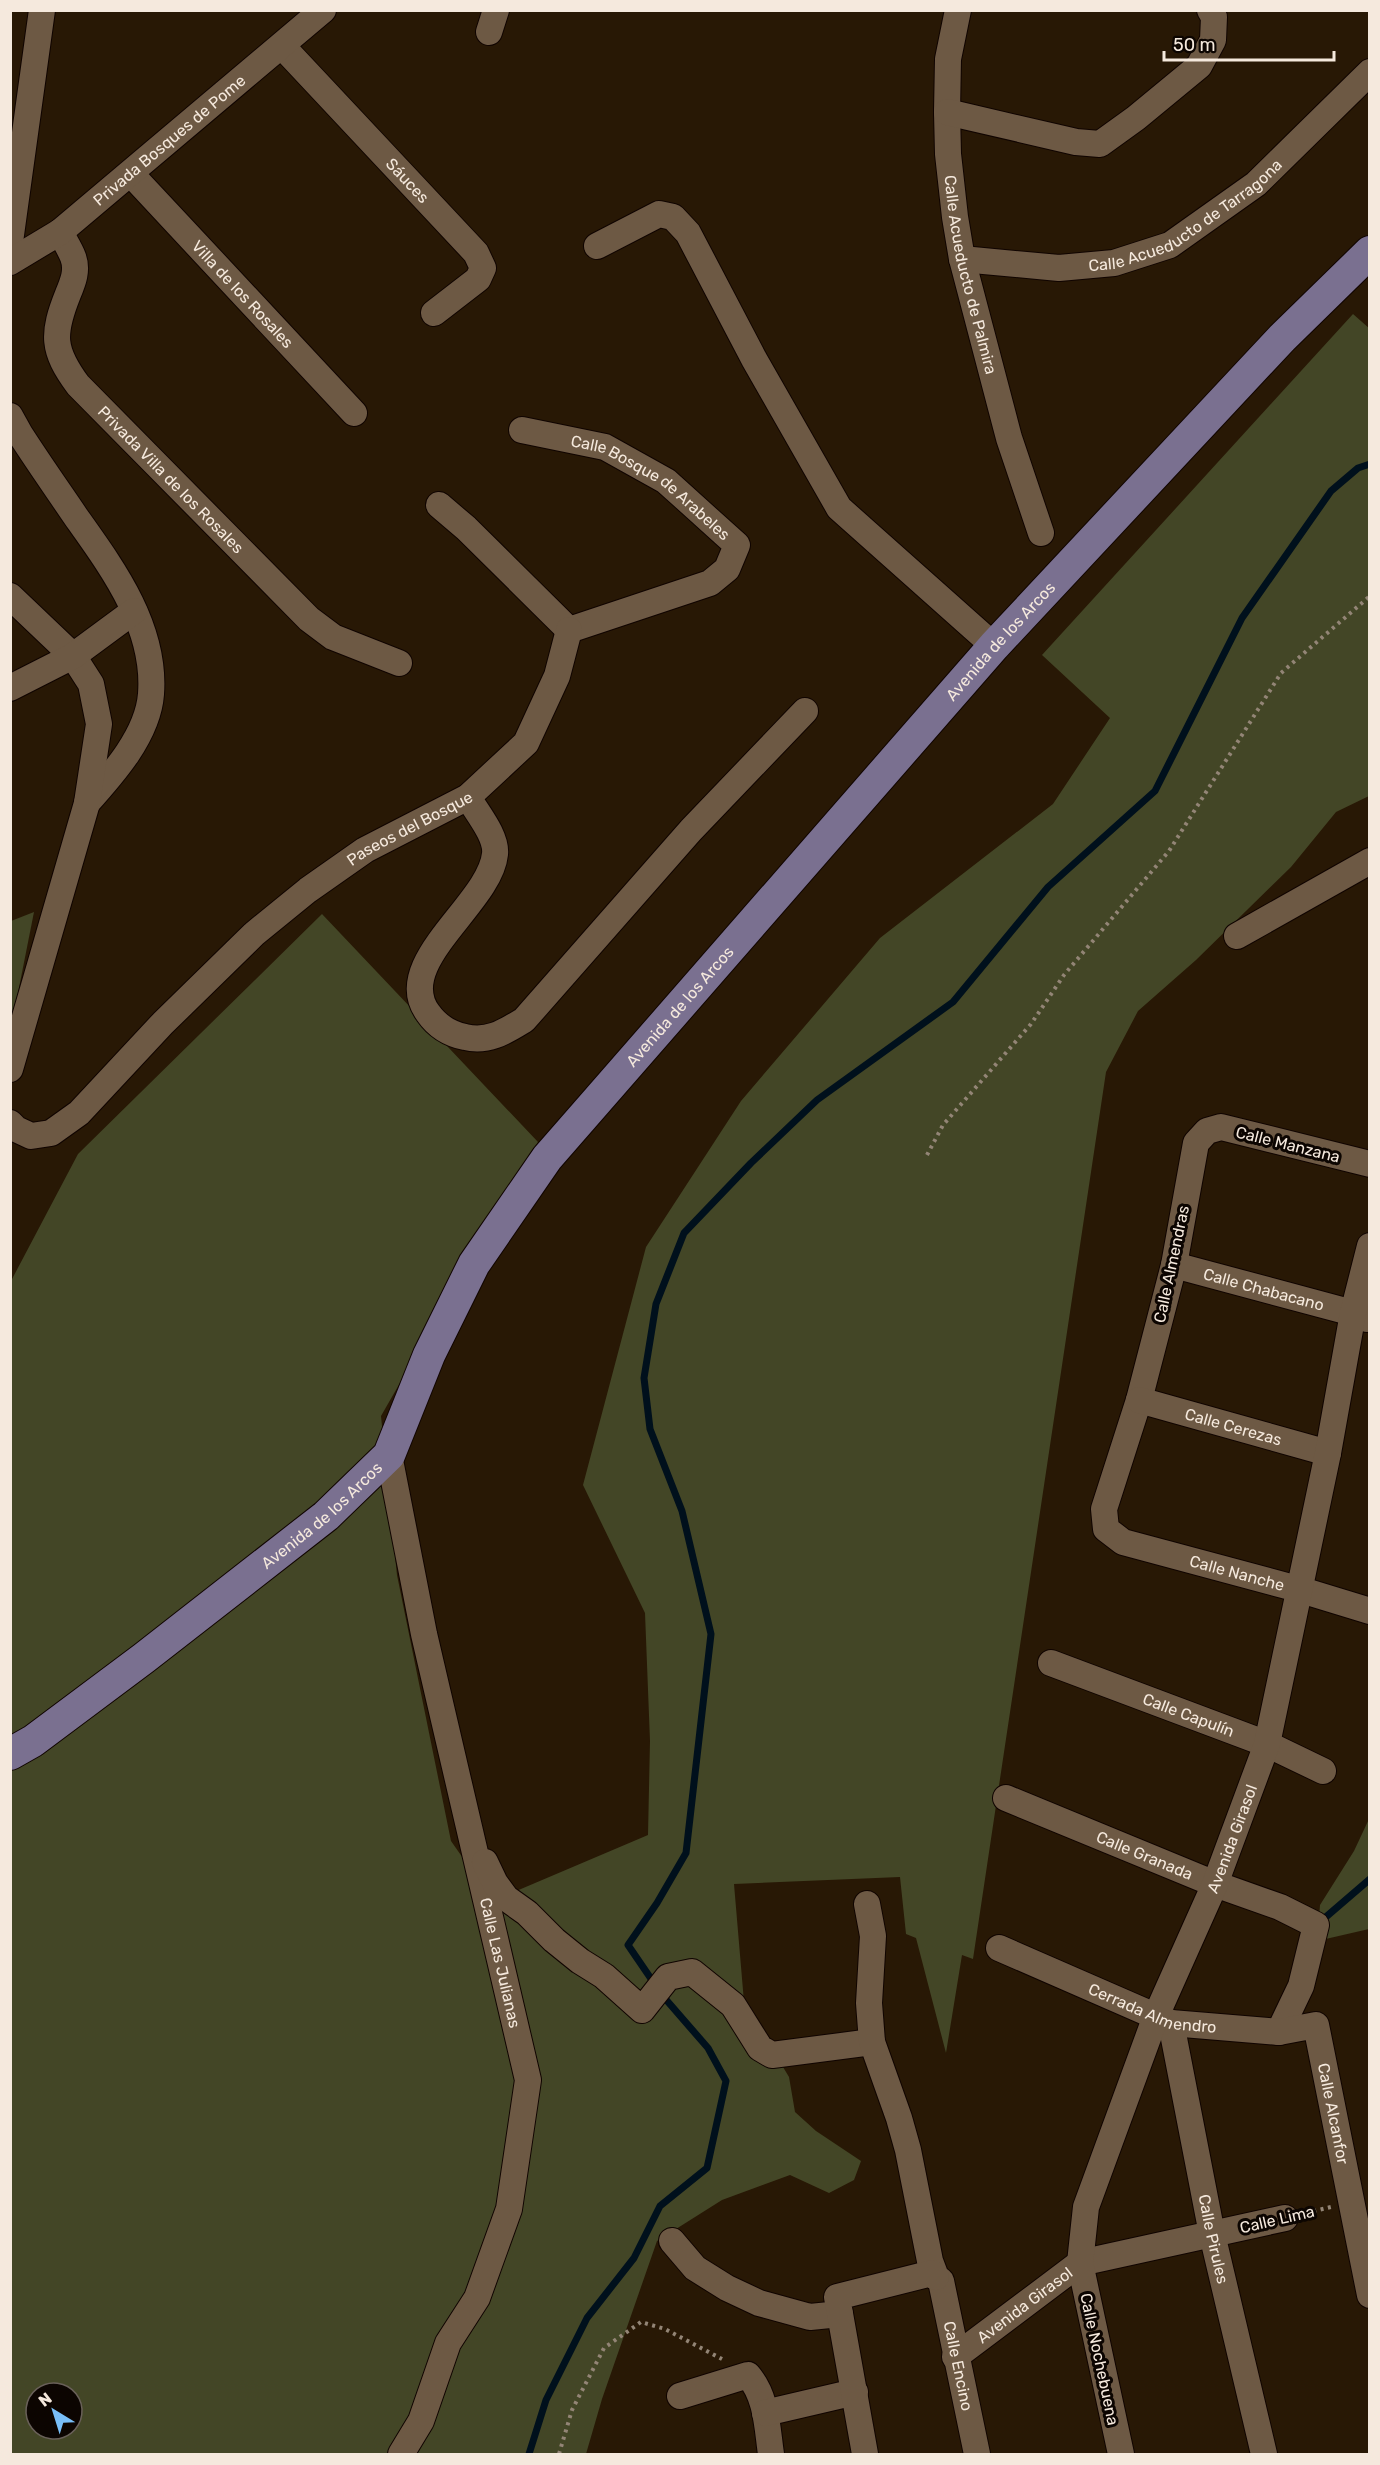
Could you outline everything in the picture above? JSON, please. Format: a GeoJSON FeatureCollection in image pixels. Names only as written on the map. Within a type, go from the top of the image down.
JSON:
{"type":"FeatureCollection","features":[{"type":"Feature","properties":{"kind":"main road","name":"Avenida de los Arcos"},"geometry":{"type":"LineString","coordinates":[[10,1754],[33,1741],[144,1658],[326,1516],[389,1455],[429,1355],[474,1264],[547,1158],[994,646],[1282,338],[1370,252]]}},
{"type":"Feature","properties":{"kind":"street"},"geometry":{"type":"LineString","coordinates":[[10,242],[42,10]]}},
{"type":"Feature","properties":{"kind":"street","name":"Privada Bosques de Pome"},"geometry":{"type":"LineString","coordinates":[[10,262],[60,232],[323,10]]}},
{"type":"Feature","properties":{"kind":"street","name":"Calle Acueducto de Palmira"},"geometry":{"type":"LineString","coordinates":[[958,10],[948,59],[947,112],[948,154],[962,259],[1009,438],[1041,533]]}},
{"type":"Feature","properties":{"kind":"street"},"geometry":{"type":"LineString","coordinates":[[947,112],[1076,141],[1100,144],[1136,118],[1199,66],[1213,40],[1214,17],[1210,10]]}},
{"type":"Feature","properties":{"kind":"street","name":"Sáuces"},"geometry":{"type":"LineString","coordinates":[[282,46],[476,253],[483,268],[478,279],[434,313]]}},
{"type":"Feature","properties":{"kind":"street","name":"Calle Acueducto de Tarragona"},"geometry":{"type":"LineString","coordinates":[[962,259],[1059,268],[1114,263],[1170,245],[1256,184],[1370,72]]}},
{"type":"Feature","properties":{"kind":"street","name":"Villa de los Rosales"},"geometry":{"type":"LineString","coordinates":[[131,174],[354,414]]}},
{"type":"Feature","properties":{"kind":"street"},"geometry":{"type":"LineString","coordinates":[[597,246],[659,214],[673,218],[688,233],[753,359],[839,508],[994,646]]}},
{"type":"Feature","properties":{"kind":"street","name":"Privada Villa de los Rosales"},"geometry":{"type":"LineString","coordinates":[[60,232],[74,258],[75,277],[59,322],[56,343],[64,366],[78,385],[309,619],[333,637],[399,663]]}},
{"type":"Feature","properties":{"kind":"street"},"geometry":{"type":"LineString","coordinates":[[10,416],[118,577],[134,610],[149,651],[151,695],[141,728],[122,764],[87,803]]}},
{"type":"Feature","properties":{"kind":"street","name":"Calle Bosque de Arabeles"},"geometry":{"type":"LineString","coordinates":[[522,430],[605,447],[666,481],[737,545],[727,569],[710,583],[569,630]]}},
{"type":"Feature","properties":{"kind":"street"},"geometry":{"type":"LineString","coordinates":[[439,505],[466,528],[569,630],[557,676],[526,743],[468,797]]}},
{"type":"Feature","properties":{"kind":"street"},"geometry":{"type":"LineString","coordinates":[[10,596],[73,656],[91,684],[99,724],[87,803],[10,1069]]}},
{"type":"Feature","properties":{"kind":"street"},"geometry":{"type":"LineString","coordinates":[[10,688],[73,656],[134,610]]}},
{"type":"Feature","properties":{"kind":"street","name":"Paseos del Bosque"},"geometry":{"type":"LineString","coordinates":[[12,1129],[32,1136],[51,1133],[79,1113],[163,1023],[254,934],[308,890],[365,850],[468,797],[490,833],[496,853],[489,876],[434,950],[419,981],[420,1001],[429,1016],[446,1031],[468,1038],[498,1036],[524,1020],[692,830],[805,711]]}},
{"type":"Feature","properties":{"kind":"street"},"geometry":{"type":"LineString","coordinates":[[1237,936],[1370,861]]}},
{"type":"Feature","properties":{"kind":"street","name":"Calle Manzana"},"geometry":{"type":"LineString","coordinates":[[1207,1131],[1221,1127],[1370,1164]]}},
{"type":"Feature","properties":{"kind":"street","name":"Calle Almendras"},"geometry":{"type":"LineString","coordinates":[[1106,1529],[1104,1509],[1139,1400],[1174,1265],[1196,1143],[1207,1131]]}},
{"type":"Feature","properties":{"kind":"street","name":"Avenida Girasol"},"geometry":{"type":"LineString","coordinates":[[955,2357],[1080,2263],[1086,2207],[1163,2019],[1268,1744],[1298,1589],[1361,1317],[1370,1246]]}},
{"type":"Feature","properties":{"kind":"street","name":"Calle Chabacano"},"geometry":{"type":"LineString","coordinates":[[1174,1265],[1361,1317]]}},
{"type":"Feature","properties":{"kind":"street","name":"Calle Cerezas"},"geometry":{"type":"LineString","coordinates":[[1139,1400],[1328,1453]]}},
{"type":"Feature","properties":{"kind":"street","name":"Calle Las Julianas"},"geometry":{"type":"LineString","coordinates":[[389,1455],[424,1634],[528,2080],[509,2209],[477,2298],[448,2343],[421,2421],[401,2454]]}},
{"type":"Feature","properties":{"kind":"street","name":"Calle Nanche"},"geometry":{"type":"LineString","coordinates":[[1106,1529],[1123,1542],[1298,1589],[1370,1611]]}},
{"type":"Feature","properties":{"kind":"street","name":"Calle Capulín"},"geometry":{"type":"LineString","coordinates":[[1051,1663],[1268,1744],[1323,1772]]}},
{"type":"Feature","properties":{"kind":"street","name":"Calle Granada"},"geometry":{"type":"LineString","coordinates":[[1006,1798],[1215,1884],[1280,1907],[1316,1925],[1301,1986],[1279,2032]]}},
{"type":"Feature","properties":{"kind":"street"},"geometry":{"type":"LineString","coordinates":[[468,1824],[495,1883],[506,1898],[527,1913],[554,1940],[603,1976],[642,2010],[668,1977],[692,1972],[733,2005],[760,2048],[772,2055],[872,2043]]}},
{"type":"Feature","properties":{"kind":"street","name":"Calle Encino"},"geometry":{"type":"LineString","coordinates":[[867,1904],[873,1936],[869,2003],[872,2043],[899,2118],[917,2190],[930,2261],[936,2277],[941,2281],[977,2454]]}},
{"type":"Feature","properties":{"kind":"street","name":"Cerrada Almendro"},"geometry":{"type":"LineString","coordinates":[[999,1948],[1163,2019],[1279,2032],[1316,2025]]}},
{"type":"Feature","properties":{"kind":"street","name":"Calle Pirules"},"geometry":{"type":"LineString","coordinates":[[1163,2019],[1264,2454]]}},
{"type":"Feature","properties":{"kind":"street","name":"Calle Alcanfor"},"geometry":{"type":"LineString","coordinates":[[1316,2025],[1361,2200],[1370,2295]]}},
{"type":"Feature","properties":{"kind":"street","name":"Calle Lima"},"geometry":{"type":"LineString","coordinates":[[1080,2263],[1284,2218]]}},
{"type":"Feature","properties":{"kind":"street"},"geometry":{"type":"LineString","coordinates":[[672,2241],[695,2268],[727,2288],[759,2303],[810,2317],[932,2273],[936,2277]]}},
{"type":"Feature","properties":{"kind":"street","name":"Calle Nochebuena"},"geometry":{"type":"LineString","coordinates":[[1080,2263],[1121,2454]]}},
{"type":"Feature","properties":{"kind":"street"},"geometry":{"type":"LineString","coordinates":[[838,2305],[865,2454]]}},
{"type":"Feature","properties":{"kind":"street"},"geometry":{"type":"LineString","coordinates":[[680,2396],[748,2375],[757,2386],[765,2413],[771,2454]]}},
{"type":"Feature","properties":{"kind":"street"},"geometry":{"type":"LineString","coordinates":[[765,2413],[855,2392]]}},
{"type":"Feature","properties":{"kind":"path"},"geometry":{"type":"LineString","coordinates":[[927,1155],[943,1125],[1031,1024],[1064,975],[1168,851],[1281,673],[1370,596]]}},
{"type":"Feature","properties":{"kind":"path","name":"Calle Lima"},"geometry":{"type":"LineString","coordinates":[[1284,2218],[1361,2200]]}},
{"type":"Feature","properties":{"kind":"path"},"geometry":{"type":"LineString","coordinates":[[559,2454],[572,2410],[604,2348],[641,2322],[665,2329],[706,2349],[748,2375]]}},
{"type":"Feature","properties":{"kind":"green space"},"geometry":{"type":"Polygon","coordinates":[[[1353,314],[1370,329],[1369,796],[1336,812],[1291,867],[1196,960],[1138,1011],[1106,1072],[973,1959],[962,1955],[946,2053],[916,1938],[906,1934],[900,1877],[734,1884],[744,2002],[789,2077],[795,2112],[816,2131],[861,2161],[854,2180],[829,2193],[790,2175],[722,2200],[657,2241],[602,2399],[586,2454],[11,2454],[11,1281],[78,1154],[322,914],[538,1142],[381,1416],[397,1575],[451,1841],[493,1901],[648,1835],[650,1741],[645,1613],[583,1485],[646,1247],[741,1101],[880,938],[1053,804],[1110,718],[1042,655],[1353,314]]]}},
{"type":"Feature","properties":{"kind":"green space"},"geometry":{"type":"Polygon","coordinates":[[[34,912],[11,1028],[11,921],[34,912]]]}},
{"type":"Feature","properties":{"kind":"green space"},"geometry":{"type":"Polygon","coordinates":[[[1369,1819],[1369,1929],[1317,1941],[1320,1905],[1354,1851],[1369,1819]]]}},
{"type":"Feature","properties":{"kind":"waterway"},"geometry":{"type":"LineString","coordinates":[[656,1986],[628,1945],[657,1903],[686,1853],[711,1634],[682,1511],[650,1429],[644,1378],[656,1304],[684,1233],[751,1163],[817,1100],[953,1002],[1048,887],[1155,791],[1242,618],[1331,491],[1358,468],[1370,464]]}},
{"type":"Feature","properties":{"kind":"waterway"},"geometry":{"type":"LineString","coordinates":[[1320,1922],[1370,1879]]}},
{"type":"Feature","properties":{"kind":"waterway"},"geometry":{"type":"LineString","coordinates":[[529,2454],[546,2400],[587,2318],[634,2258],[660,2206],[707,2168],[726,2081],[708,2048],[662,1995]]}}]}
